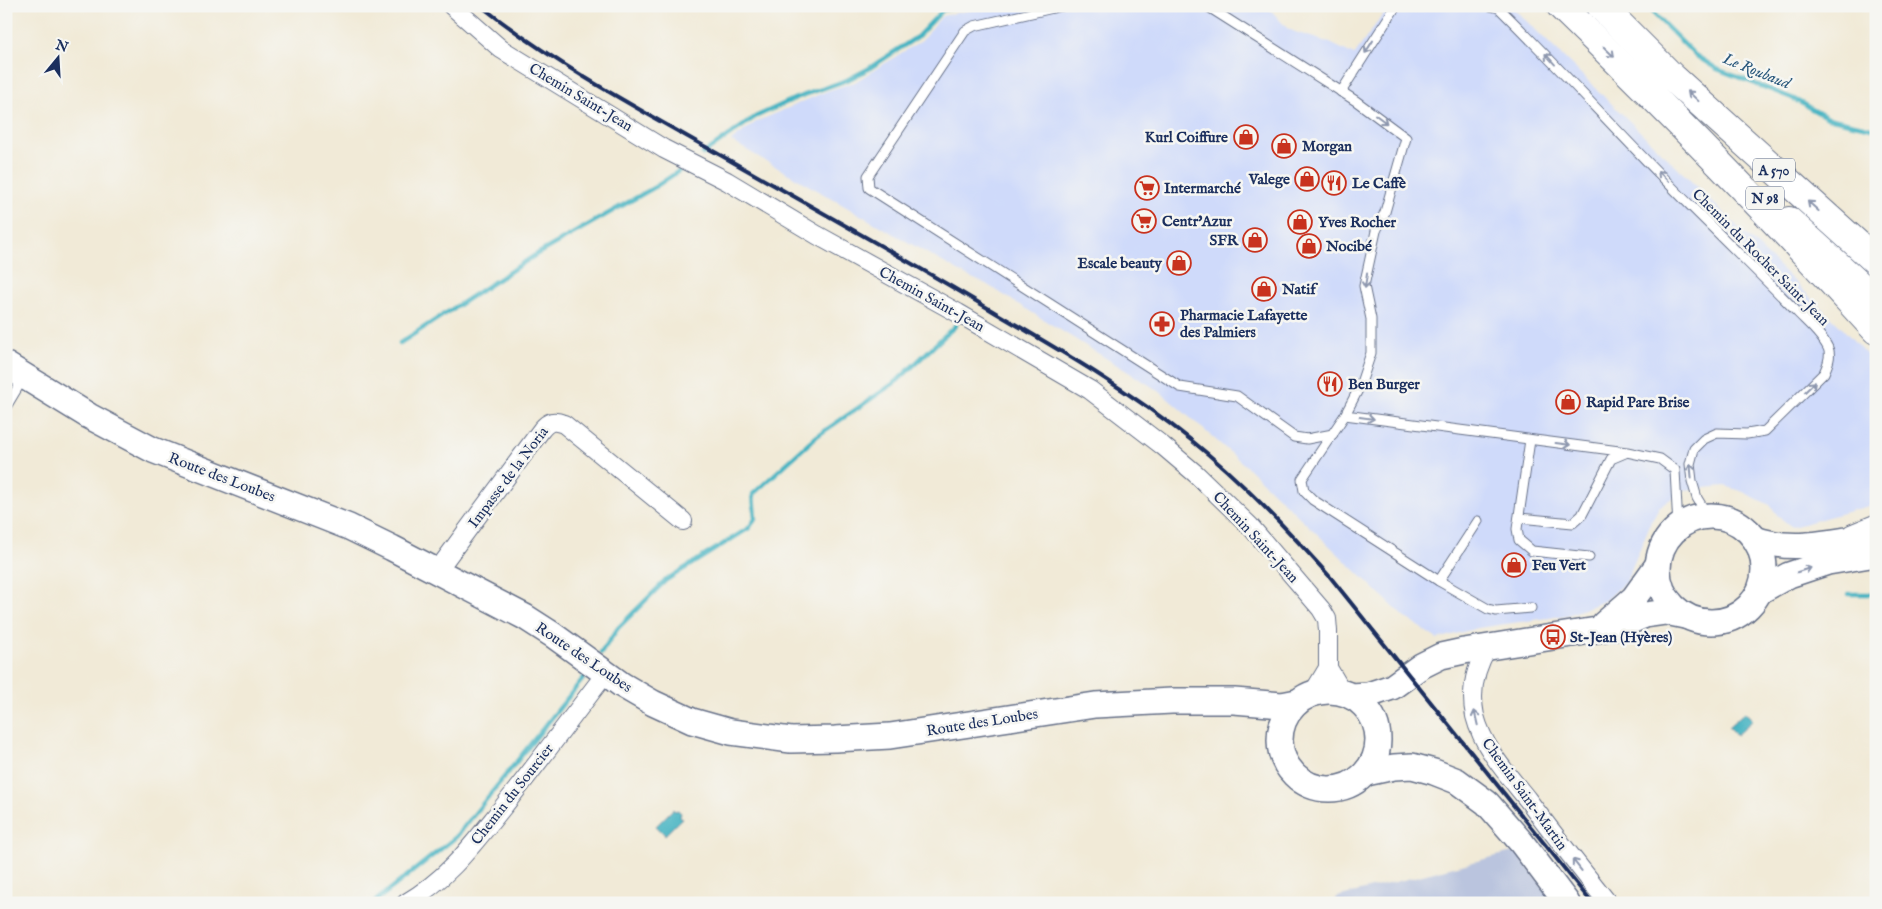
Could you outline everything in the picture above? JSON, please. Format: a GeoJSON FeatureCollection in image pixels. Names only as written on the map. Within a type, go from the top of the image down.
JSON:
{"type":"FeatureCollection","features":[{"type":"Feature","properties":{"kind":"highway"},"geometry":{"type":"LineString","coordinates":[[1561,6],[1654,96],[1825,274],[1876,330]]}},
{"type":"Feature","properties":{"kind":"highway","name":"A 570"},"geometry":{"type":"LineString","coordinates":[[1601,6],[1673,78],[1876,262]]}},
{"type":"Feature","properties":{"kind":"highway","name":"N 98"},"geometry":{"type":"LineString","coordinates":[[1654,96],[1876,300]]}},
{"type":"Feature","properties":{"kind":"highway"},"geometry":{"type":"LineString","coordinates":[[1834,225],[1876,256]]}},
{"type":"Feature","properties":{"kind":"main road","name":"Route des Loubes"},"geometry":{"type":"LineString","coordinates":[[16,370],[120,434],[153,450],[349,527],[437,570],[553,635],[653,703],[692,721],[731,732],[791,740],[890,736],[1095,705],[1172,701],[1234,701],[1282,705],[1305,697]]}},
{"type":"Feature","properties":{"kind":"main road"},"geometry":{"type":"LineString","coordinates":[[1392,687],[1381,710],[1377,731],[1376,755],[1366,773],[1355,782],[1330,790],[1316,788],[1304,783],[1285,764],[1280,752],[1279,738],[1286,715],[1305,697],[1323,691],[1368,695],[1392,687],[1421,666],[1441,656],[1619,626],[1645,615],[1666,612],[1684,616],[1698,622],[1713,623],[1728,620],[1742,614],[1753,603],[1760,591],[1764,577],[1764,563],[1761,550],[1755,539],[1735,521],[1722,517],[1708,516],[1692,519],[1678,527],[1667,538],[1660,551],[1657,566],[1658,580],[1663,594],[1672,607],[1684,616]]}},
{"type":"Feature","properties":{"kind":"main road"},"geometry":{"type":"LineString","coordinates":[[1755,539],[1770,544],[1804,547],[1868,534]]}},
{"type":"Feature","properties":{"kind":"main road"},"geometry":{"type":"LineString","coordinates":[[1760,591],[1789,575],[1828,562],[1876,554]]}},
{"type":"Feature","properties":{"kind":"main road"},"geometry":{"type":"LineString","coordinates":[[1596,630],[1634,598],[1657,566]]}},
{"type":"Feature","properties":{"kind":"main road"},"geometry":{"type":"LineString","coordinates":[[1347,694],[1367,709],[1377,731],[1388,747],[1412,766]]}},
{"type":"Feature","properties":{"kind":"main road","name":"Route des Loubes"},"geometry":{"type":"LineString","coordinates":[[1210,701],[1250,712],[1270,726],[1279,738]]}},
{"type":"Feature","properties":{"kind":"main road"},"geometry":{"type":"LineString","coordinates":[[1366,773],[1394,767],[1412,766],[1457,781],[1487,803],[1521,842],[1567,903]]}},
{"type":"Feature","properties":{"kind":"street","name":"Chemin Saint-Jean"},"geometry":{"type":"LineString","coordinates":[[452,6],[501,49],[664,149],[727,181],[816,235],[958,313],[1090,390],[1196,474],[1250,526],[1306,591],[1327,619],[1328,668]]}},
{"type":"Feature","properties":{"kind":"street","name":"Impasse de la Noria"},"geometry":{"type":"LineString","coordinates":[[437,570],[542,428],[551,422],[564,424],[683,521]]}},
{"type":"Feature","properties":{"kind":"street","name":"Chemin Saint-Martin"},"geometry":{"type":"LineString","coordinates":[[1488,647],[1476,670],[1474,682],[1475,715],[1480,731],[1488,747],[1608,903]]}},
{"type":"Feature","properties":{"kind":"street"},"geometry":{"type":"LineString","coordinates":[[1305,697],[1328,668],[1347,694]]}},
{"type":"Feature","properties":{"kind":"street","name":"Chemin du Sourcier"},"geometry":{"type":"LineString","coordinates":[[406,903],[440,879],[457,864],[522,783],[606,672]]}},
{"type":"Feature","properties":{"kind":"lane"},"geometry":{"type":"LineString","coordinates":[[1062,6],[974,26],[965,31],[868,176],[869,188],[1180,388],[1237,396],[1294,437],[1307,439],[1333,434]]}},
{"type":"Feature","properties":{"kind":"lane"},"geometry":{"type":"LineString","coordinates":[[1207,6],[1356,101],[1406,138],[1385,212],[1376,231],[1364,286],[1371,319],[1371,353],[1360,386],[1345,415],[1302,479],[1304,491],[1313,500],[1488,609],[1496,611],[1531,608]]}},
{"type":"Feature","properties":{"kind":"lane"},"geometry":{"type":"LineString","coordinates":[[1341,92],[1396,6]]}},
{"type":"Feature","properties":{"kind":"lane","name":"Chemin du Rocher Saint-Jean"},"geometry":{"type":"LineString","coordinates":[[1490,6],[1499,8],[1539,47],[1575,87],[1781,295],[1821,337],[1830,350],[1829,361],[1824,374],[1765,431],[1747,434],[1717,433],[1704,440],[1694,449],[1690,464],[1692,481],[1697,498],[1708,516]]}},
{"type":"Feature","properties":{"kind":"lane"},"geometry":{"type":"LineString","coordinates":[[6,407],[16,370]]}},
{"type":"Feature","properties":{"kind":"lane"},"geometry":{"type":"LineString","coordinates":[[1345,415],[1627,452],[1660,459],[1675,470],[1678,527]]}},
{"type":"Feature","properties":{"kind":"lane"},"geometry":{"type":"LineString","coordinates":[[1530,440],[1517,530],[1519,540],[1532,551],[1589,557]]}},
{"type":"Feature","properties":{"kind":"lane"},"geometry":{"type":"LineString","coordinates":[[1519,518],[1573,523],[1582,515],[1611,459],[1627,452]]}},
{"type":"Feature","properties":{"kind":"lane"},"geometry":{"type":"LineString","coordinates":[[1439,580],[1478,521]]}},
{"type":"Feature","properties":{"kind":"shaded area"},"geometry":{"type":"Polygon","coordinates":[[[989,6],[1267,6],[1287,28],[1330,43],[1354,55],[1389,6],[1511,6],[1842,328],[1876,365],[1876,504],[1792,527],[1778,516],[1770,505],[1741,491],[1725,486],[1684,490],[1659,507],[1626,582],[1604,601],[1568,615],[1478,628],[1437,639],[1403,616],[1246,466],[1159,391],[986,284],[967,276],[731,141],[756,122],[827,91],[855,82],[922,40],[942,16],[989,6]]]}},
{"type":"Feature","properties":{"kind":"shaded area"},"geometry":{"type":"Polygon","coordinates":[[[1516,851],[1556,903],[1334,903],[1337,897],[1516,851]]]}},
{"type":"Feature","properties":{"kind":"water"},"geometry":{"type":"Polygon","coordinates":[[[1745,712],[1753,720],[1736,735],[1728,727],[1745,712]]]}},
{"type":"Feature","properties":{"kind":"water"},"geometry":{"type":"Polygon","coordinates":[[[673,809],[681,813],[680,816],[682,818],[665,835],[656,826],[673,809]]]}},
{"type":"Feature","properties":{"kind":"waterway"},"geometry":{"type":"LineString","coordinates":[[703,154],[755,117],[796,98],[847,80],[868,69],[917,37],[943,10],[961,6]]}},
{"type":"Feature","properties":{"kind":"waterway","name":"Le Roubaud"},"geometry":{"type":"LineString","coordinates":[[1646,6],[1695,55],[1717,69],[1792,98],[1828,118],[1876,129]]}},
{"type":"Feature","properties":{"kind":"waterway"},"geometry":{"type":"LineString","coordinates":[[400,343],[537,254],[655,187],[679,171]]}},
{"type":"Feature","properties":{"kind":"waterway"},"geometry":{"type":"LineString","coordinates":[[601,653],[618,628],[666,580],[749,528],[755,519],[753,494],[817,436],[897,381],[956,325]]}},
{"type":"Feature","properties":{"kind":"waterway"},"geometry":{"type":"LineString","coordinates":[[1849,594],[1876,594]]}},
{"type":"Feature","properties":{"kind":"waterway"},"geometry":{"type":"LineString","coordinates":[[373,903],[456,837],[586,675]]}},
{"type":"Feature","properties":{"kind":"railway"},"geometry":{"type":"LineString","coordinates":[[481,6],[539,48],[599,86],[894,253],[1071,357],[1144,405],[1191,440],[1264,506],[1331,578],[1592,903]]}},
{"type":"Feature","properties":{"kind":"place","name":"Kurl Coiffure"},"geometry":{"type":"Point","coordinates":[1246,137]}},
{"type":"Feature","properties":{"kind":"place","name":"Morgan"},"geometry":{"type":"Point","coordinates":[1284,146]}},
{"type":"Feature","properties":{"kind":"place","name":"Valege"},"geometry":{"type":"Point","coordinates":[1307,179]}},
{"type":"Feature","properties":{"kind":"place","name":"Le Caffè"},"geometry":{"type":"Point","coordinates":[1334,183]}},
{"type":"Feature","properties":{"kind":"place","name":"Intermarché"},"geometry":{"type":"Point","coordinates":[1147,188]}},
{"type":"Feature","properties":{"kind":"place","name":"Centr'Azur"},"geometry":{"type":"Point","coordinates":[1144,221]}},
{"type":"Feature","properties":{"kind":"place","name":"Yves Rocher"},"geometry":{"type":"Point","coordinates":[1300,222]}},
{"type":"Feature","properties":{"kind":"place","name":"SFR"},"geometry":{"type":"Point","coordinates":[1255,240]}},
{"type":"Feature","properties":{"kind":"place","name":"Nocibé"},"geometry":{"type":"Point","coordinates":[1309,246]}},
{"type":"Feature","properties":{"kind":"place","name":"Escale beauty"},"geometry":{"type":"Point","coordinates":[1179,263]}},
{"type":"Feature","properties":{"kind":"place","name":"Natif"},"geometry":{"type":"Point","coordinates":[1264,289]}},
{"type":"Feature","properties":{"kind":"place","name":"Pharmacie Lafayette des Palmiers"},"geometry":{"type":"Point","coordinates":[1162,324]}},
{"type":"Feature","properties":{"kind":"place","name":"Ben Burger"},"geometry":{"type":"Point","coordinates":[1330,384]}},
{"type":"Feature","properties":{"kind":"place","name":"Rapid Pare Brise"},"geometry":{"type":"Point","coordinates":[1568,402]}},
{"type":"Feature","properties":{"kind":"place","name":"Feu Vert"},"geometry":{"type":"Point","coordinates":[1514,565]}},
{"type":"Feature","properties":{"kind":"place","name":"St-Jean (Hyères)"},"geometry":{"type":"Point","coordinates":[1553,637]}}]}
